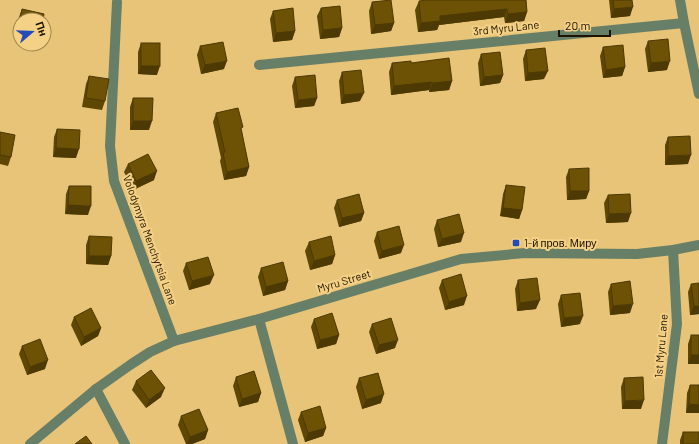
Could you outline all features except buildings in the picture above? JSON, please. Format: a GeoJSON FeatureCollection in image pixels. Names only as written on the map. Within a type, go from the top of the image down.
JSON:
{"type":"FeatureCollection","features":[{"type":"Feature","properties":{"kind":"street"},"geometry":{"type":"LineString","coordinates":[[680,0],[699,94]]}},
{"type":"Feature","properties":{"kind":"street","name":"Volodymyra Menchytsia Lane"},"geometry":{"type":"LineString","coordinates":[[114,1],[110,146],[114,181],[174,341]]}},
{"type":"Feature","properties":{"kind":"street","name":"3rd Myru Lane"},"geometry":{"type":"LineString","coordinates":[[259,65],[684,23]]}},
{"type":"Feature","properties":{"kind":"street","name":"Myru Street"},"geometry":{"type":"LineString","coordinates":[[36,442],[96,389],[150,352],[174,341],[259,319],[461,259],[525,253],[637,254],[673,250],[699,245]]}},
{"type":"Feature","properties":{"kind":"street","name":"1st Myru Lane"},"geometry":{"type":"LineString","coordinates":[[662,444],[677,324],[673,250]]}},
{"type":"Feature","properties":{"kind":"street"},"geometry":{"type":"LineString","coordinates":[[259,319],[293,444]]}},
{"type":"Feature","properties":{"kind":"street"},"geometry":{"type":"LineString","coordinates":[[96,389],[125,444]]}},
{"type":"Feature","properties":{"kind":"place","name":"1-й пров. Миру"},"geometry":{"type":"Point","coordinates":[516,243]}}]}
